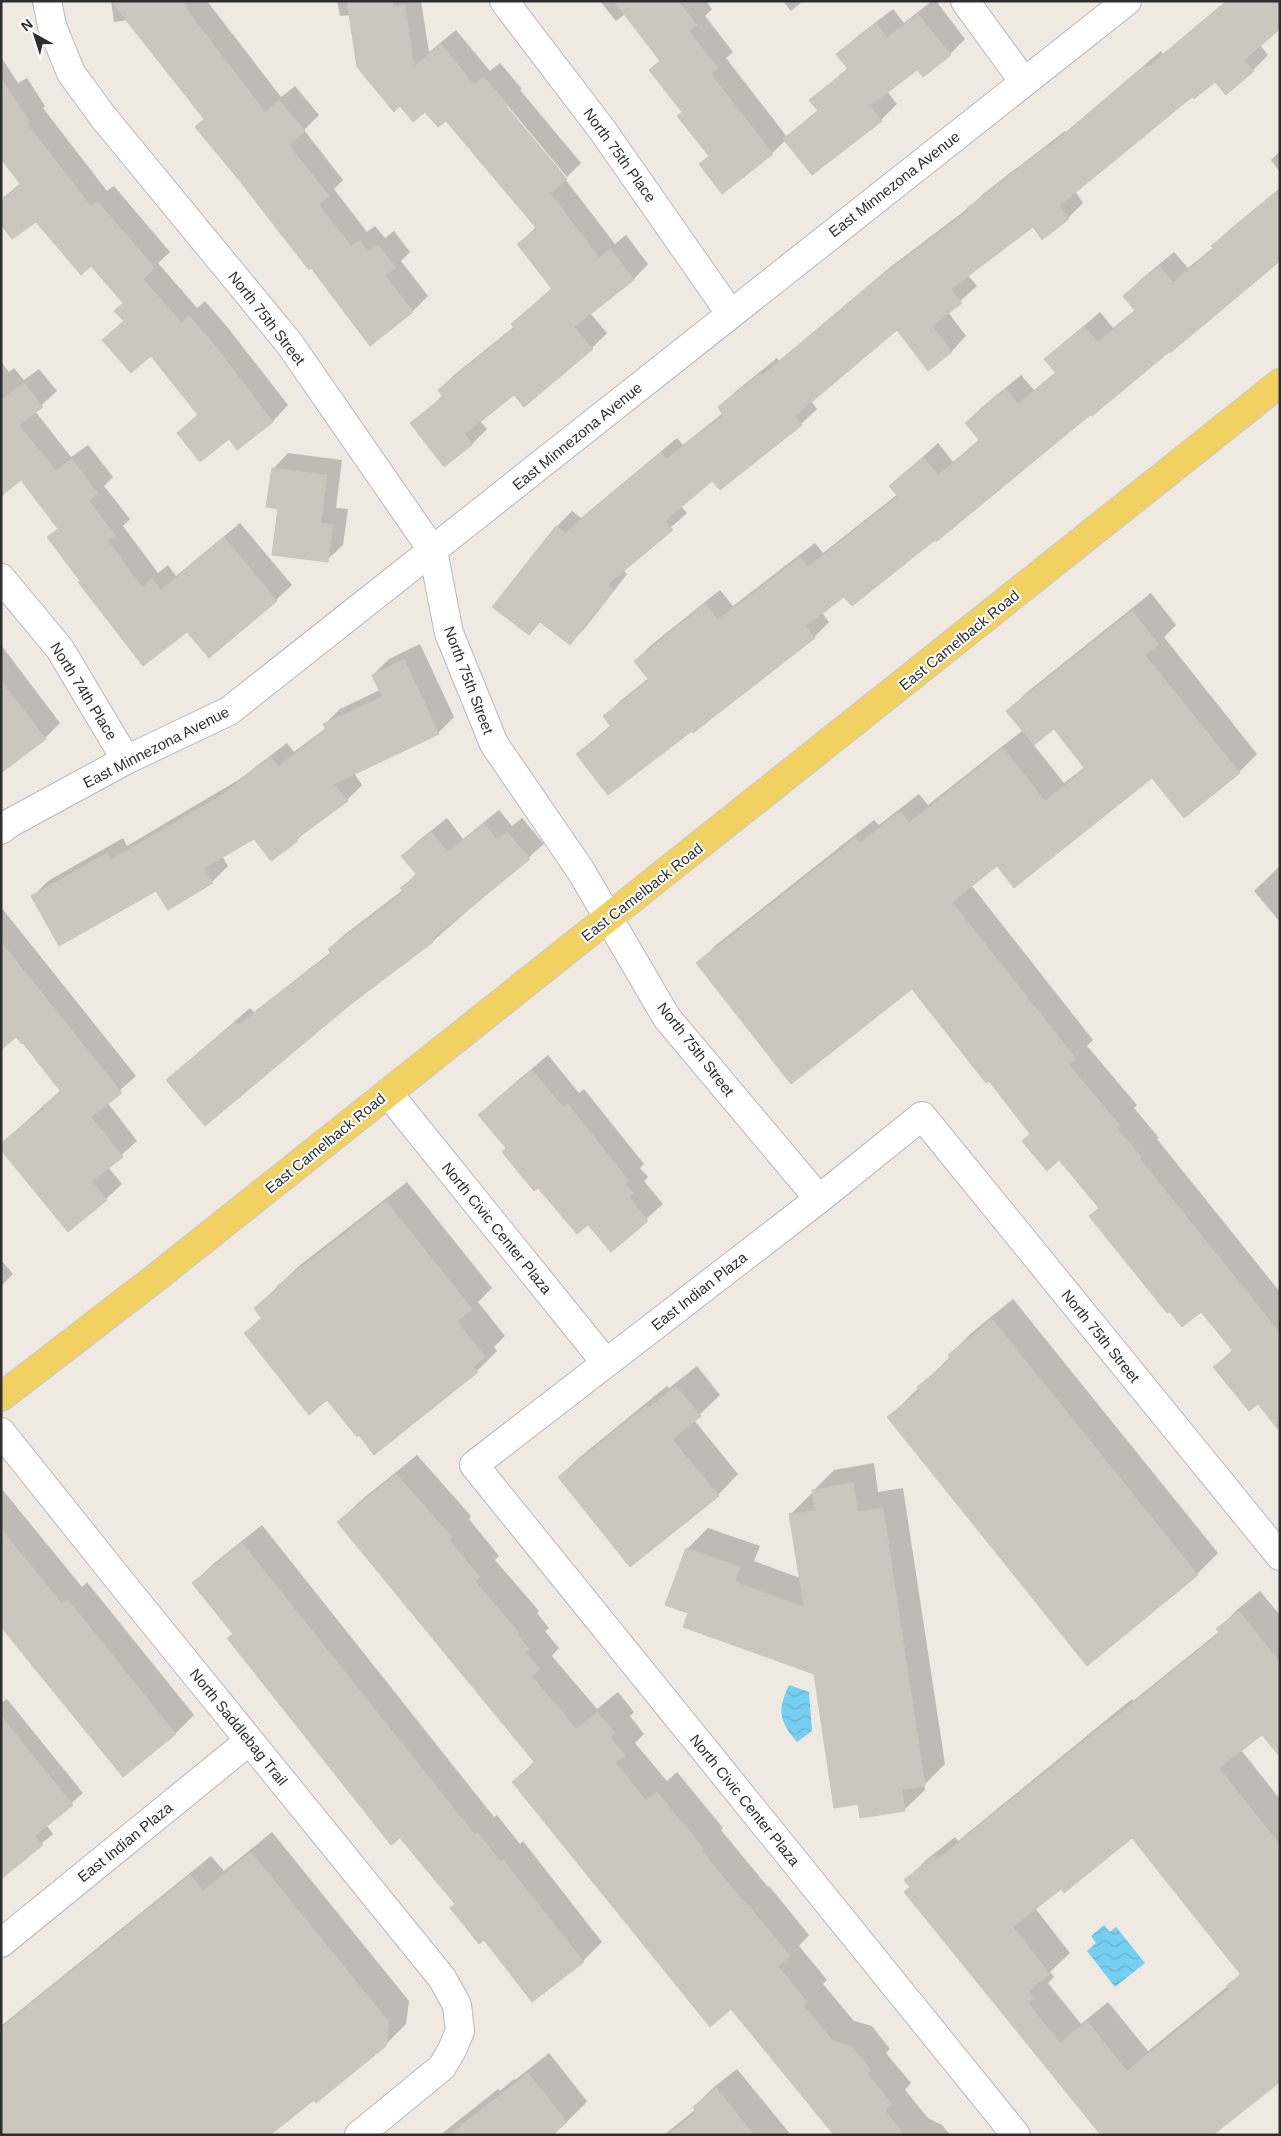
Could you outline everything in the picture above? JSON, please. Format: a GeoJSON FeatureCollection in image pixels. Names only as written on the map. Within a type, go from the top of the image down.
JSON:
{"type":"FeatureCollection","features":[{"type":"Feature","properties":{"kind":"main road","name":"East Camelback Road"},"geometry":{"type":"LineString","coordinates":[[1,1396],[158,1276],[1280,383]]}},
{"type":"Feature","properties":{"kind":"street","name":"North 75th Street"},"geometry":{"type":"LineString","coordinates":[[47,1],[52,26],[71,73],[104,118],[289,343],[433,551],[449,633],[494,744],[581,872],[667,1018],[819,1199]]}},
{"type":"Feature","properties":{"kind":"street","name":"North 75th Place"},"geometry":{"type":"LineString","coordinates":[[504,1],[604,131],[730,313]]}},
{"type":"Feature","properties":{"kind":"street"},"geometry":{"type":"LineString","coordinates":[[965,1],[1024,82]]}},
{"type":"Feature","properties":{"kind":"street","name":"East Minnezona Avenue"},"geometry":{"type":"LineString","coordinates":[[1,830],[10,823],[126,760],[229,711],[1127,1]]}},
{"type":"Feature","properties":{"kind":"street","name":"North 74th Place"},"geometry":{"type":"LineString","coordinates":[[1,578],[60,648],[126,760]]}},
{"type":"Feature","properties":{"kind":"street","name":"North Civic Center Plaza"},"geometry":{"type":"LineString","coordinates":[[388,1093],[606,1363]]}},
{"type":"Feature","properties":{"kind":"street","name":"North 75th Street"},"geometry":{"type":"LineString","coordinates":[[922,1116],[1280,1556]]}},
{"type":"Feature","properties":{"kind":"street","name":"East Indian Plaza"},"geometry":{"type":"LineString","coordinates":[[474,1465],[819,1199],[922,1116]]}},
{"type":"Feature","properties":{"kind":"street","name":"North Saddlebag Trail"},"geometry":{"type":"LineString","coordinates":[[1,1432],[442,1978],[457,2006],[460,2030],[452,2050],[442,2066],[359,2135]]}},
{"type":"Feature","properties":{"kind":"street","name":"North Civic Center Plaza"},"geometry":{"type":"LineString","coordinates":[[474,1465],[1016,2135]]}},
{"type":"Feature","properties":{"kind":"street","name":"East Indian Plaza"},"geometry":{"type":"LineString","coordinates":[[1,1943],[249,1741]]}},
{"type":"Feature","properties":{"kind":"water"},"geometry":{"type":"Polygon","coordinates":[[[789,1685],[809,1692],[812,1731],[797,1742],[786,1728],[782,1715],[783,1702],[789,1685]]]}},
{"type":"Feature","properties":{"kind":"water"},"geometry":{"type":"Polygon","coordinates":[[[1104,1925],[1110,1932],[1116,1927],[1145,1963],[1115,1987],[1087,1951],[1096,1943],[1091,1936],[1104,1925]]]}},
{"type":"Feature","properties":{"kind":"building"},"geometry":{"type":"Polygon","coordinates":[[[111,1],[185,1],[187,10],[265,112],[279,100],[305,131],[289,145],[329,196],[319,205],[351,246],[360,240],[369,252],[378,245],[396,268],[385,275],[413,312],[370,346],[311,268],[309,270],[195,127],[204,119],[111,1]]]}},
{"type":"Feature","properties":{"kind":"building"},"geometry":{"type":"Polygon","coordinates":[[[347,1],[392,1],[393,7],[405,5],[414,66],[441,44],[474,85],[484,77],[567,179],[550,193],[599,258],[611,249],[634,280],[574,327],[593,349],[524,407],[514,395],[465,434],[472,445],[444,467],[410,423],[443,397],[438,390],[514,328],[511,324],[552,289],[517,244],[537,229],[446,121],[438,127],[425,112],[413,122],[400,106],[394,112],[357,67],[347,1]]]}},
{"type":"Feature","properties":{"kind":"building"},"geometry":{"type":"Polygon","coordinates":[[[614,1],[678,1],[697,25],[689,31],[718,68],[711,74],[773,154],[722,194],[699,164],[709,156],[677,116],[682,112],[649,70],[660,61],[614,1]]]}},
{"type":"Feature","properties":{"kind":"building"},"geometry":{"type":"Polygon","coordinates":[[[1227,1],[1280,1],[1280,29],[1244,60],[1254,71],[1226,95],[1215,82],[1194,99],[1192,97],[1059,206],[1069,219],[1042,240],[1033,227],[951,289],[962,303],[932,326],[952,352],[928,371],[897,330],[795,416],[802,425],[720,490],[712,481],[665,521],[673,530],[607,585],[613,590],[570,645],[540,622],[529,635],[492,607],[556,526],[565,533],[661,452],[667,459],[723,415],[718,407],[761,373],[763,375],[871,284],[1050,146],[1144,66],[1147,68],[1227,1]]]}},
{"type":"Feature","properties":{"kind":"building"},"geometry":{"type":"Polygon","coordinates":[[[918,14],[951,55],[923,77],[917,70],[870,106],[882,121],[812,175],[783,139],[818,111],[809,100],[848,69],[836,54],[876,23],[887,38],[918,14]]]}},
{"type":"Feature","properties":{"kind":"building"},"geometry":{"type":"Polygon","coordinates":[[[1,79],[30,122],[27,124],[91,206],[97,201],[155,268],[143,279],[181,322],[189,316],[213,343],[273,422],[237,450],[229,439],[200,462],[177,433],[198,415],[151,356],[131,373],[102,340],[124,321],[114,311],[123,303],[91,266],[81,275],[36,222],[12,239],[1,225],[1,200],[21,185],[1,159],[1,79]]]}},
{"type":"Feature","properties":{"kind":"building"},"geometry":{"type":"Polygon","coordinates":[[[1280,189],[1280,261],[1170,353],[1092,416],[1090,415],[936,542],[935,540],[852,606],[844,597],[806,626],[815,638],[693,733],[692,731],[608,795],[576,754],[611,727],[603,716],[649,680],[634,661],[705,604],[718,620],[800,557],[808,567],[898,496],[889,486],[923,457],[938,475],[980,441],[965,423],[1006,389],[1018,404],[1056,373],[1044,359],[1084,326],[1098,342],[1135,311],[1123,296],[1159,266],[1173,282],[1214,249],[1211,246],[1280,189]]]}},
{"type":"Feature","properties":{"kind":"building"},"geometry":{"type":"Polygon","coordinates":[[[24,383],[43,407],[19,425],[56,471],[72,459],[98,493],[89,501],[115,535],[108,541],[142,587],[152,579],[161,590],[224,537],[277,601],[209,658],[187,632],[143,666],[78,582],[80,581],[47,537],[58,529],[21,480],[1,496],[1,400],[24,383]]]}},
{"type":"Feature","properties":{"kind":"building"},"geometry":{"type":"Polygon","coordinates":[[[272,468],[327,475],[321,523],[333,525],[328,562],[272,555],[278,509],[266,507],[272,468]]]}},
{"type":"Feature","properties":{"kind":"building"},"geometry":{"type":"Polygon","coordinates":[[[1132,611],[1159,644],[1145,655],[1240,773],[1184,818],[1152,778],[1014,888],[997,866],[952,902],[1076,1059],[1069,1065],[1120,1125],[1116,1127],[1141,1157],[1140,1159],[1280,1333],[1280,1432],[1258,1404],[1249,1411],[1213,1367],[1233,1351],[1201,1312],[1182,1327],[1170,1312],[1167,1313],[1089,1216],[1099,1208],[1059,1160],[1047,1171],[1022,1141],[1030,1134],[989,1081],[986,1083],[912,989],[791,1084],[696,963],[855,838],[860,843],[900,811],[909,823],[1003,748],[1045,801],[1085,769],[1054,729],[1034,745],[1006,711],[1132,611]]]}},
{"type":"Feature","properties":{"kind":"building"},"geometry":{"type":"Polygon","coordinates":[[[404,659],[439,734],[334,784],[348,801],[296,839],[298,841],[271,861],[254,839],[204,868],[213,883],[168,910],[156,891],[59,946],[31,896],[107,853],[111,860],[223,794],[271,757],[278,767],[326,730],[323,724],[382,697],[372,675],[404,659]]]}},
{"type":"Feature","properties":{"kind":"building"},"geometry":{"type":"Polygon","coordinates":[[[1,681],[46,739],[1,773],[1,681]]]}},
{"type":"Feature","properties":{"kind":"building"},"geometry":{"type":"Polygon","coordinates":[[[484,824],[497,840],[507,832],[530,859],[432,939],[433,942],[351,1004],[205,1126],[166,1080],[235,1022],[238,1025],[331,954],[328,949],[404,892],[400,888],[417,875],[401,856],[431,832],[448,852],[484,824]]]}},
{"type":"Feature","properties":{"kind":"building"},"geometry":{"type":"Polygon","coordinates":[[[1,942],[122,1093],[91,1117],[123,1157],[92,1181],[107,1200],[68,1232],[1,1150],[1,1143],[45,1108],[43,1106],[61,1092],[23,1043],[16,1037],[1,1050],[1,942]]]}},
{"type":"Feature","properties":{"kind":"building"},"geometry":{"type":"Polygon","coordinates":[[[532,1070],[563,1107],[568,1104],[629,1181],[625,1184],[633,1193],[629,1197],[648,1221],[611,1252],[588,1225],[577,1234],[538,1188],[534,1191],[502,1152],[506,1148],[478,1115],[532,1070]]]}},
{"type":"Feature","properties":{"kind":"building"},"geometry":{"type":"Polygon","coordinates":[[[386,1201],[472,1309],[457,1321],[485,1357],[473,1367],[478,1372],[374,1455],[359,1435],[357,1437],[327,1400],[309,1415],[244,1333],[262,1319],[254,1308],[278,1288],[277,1286],[386,1201]]]}},
{"type":"Feature","properties":{"kind":"building"},"geometry":{"type":"Polygon","coordinates":[[[992,1319],[1198,1575],[1087,1666],[887,1417],[920,1391],[917,1387],[951,1359],[948,1355],[992,1319]]]}},
{"type":"Feature","properties":{"kind":"building"},"geometry":{"type":"Polygon","coordinates":[[[676,1386],[701,1416],[672,1439],[719,1496],[630,1567],[558,1477],[646,1406],[648,1408],[676,1386]]]}},
{"type":"Feature","properties":{"kind":"building"},"geometry":{"type":"Polygon","coordinates":[[[396,1474],[452,1537],[449,1540],[480,1577],[475,1581],[519,1633],[517,1634],[529,1649],[525,1652],[540,1669],[532,1676],[576,1729],[597,1712],[615,1733],[610,1737],[625,1755],[615,1763],[646,1800],[657,1792],[704,1849],[702,1851],[790,1956],[778,1966],[807,2002],[803,2005],[833,2041],[851,2046],[871,2070],[867,2073],[892,2104],[885,2110],[904,2135],[834,2135],[731,2009],[710,2027],[512,1782],[535,1763],[337,1522],[396,1474]]]}},
{"type":"Feature","properties":{"kind":"building"},"geometry":{"type":"Polygon","coordinates":[[[853,1483],[858,1512],[883,1508],[925,1786],[902,1790],[905,1811],[860,1818],[858,1804],[834,1808],[814,1674],[683,1627],[688,1613],[665,1605],[686,1548],[740,1567],[735,1582],[804,1607],[789,1514],[815,1511],[812,1490],[853,1483]]]}},
{"type":"Feature","properties":{"kind":"building"},"geometry":{"type":"Polygon","coordinates":[[[1,1529],[62,1604],[68,1600],[176,1734],[123,1777],[1,1627],[1,1529]]]}},
{"type":"Feature","properties":{"kind":"building"},"geometry":{"type":"Polygon","coordinates":[[[242,1543],[475,1835],[478,1833],[501,1862],[503,1860],[584,1962],[532,2002],[484,1940],[479,1944],[450,1908],[455,1904],[400,1838],[391,1845],[227,1638],[233,1634],[192,1583],[242,1543]]]}},
{"type":"Feature","properties":{"kind":"building"},"geometry":{"type":"Polygon","coordinates":[[[1239,1611],[1280,1662],[1280,1757],[1262,1735],[1219,1768],[1280,1845],[1280,2082],[1213,2135],[1101,2135],[904,1892],[910,1887],[904,1880],[934,1856],[937,1860],[1112,1720],[1220,1633],[1216,1629],[1239,1611]],[[1132,1838],[1064,1893],[1061,1889],[1013,1927],[1050,1974],[1029,1991],[1034,1998],[1028,2003],[1060,2043],[1087,2021],[1127,2071],[1229,1989],[1226,1986],[1241,1975],[1132,1838]]]}},
{"type":"Feature","properties":{"kind":"building"},"geometry":{"type":"Polygon","coordinates":[[[1,1716],[73,1805],[35,1836],[43,1845],[1,1879],[1,1716]]]}},
{"type":"Feature","properties":{"kind":"building"},"geometry":{"type":"Polygon","coordinates":[[[251,1852],[389,2022],[386,2046],[316,2103],[314,2100],[270,2135],[1,2135],[1,2028],[190,1875],[203,1891],[251,1852]]]}},
{"type":"Feature","properties":{"kind":"building"},"geometry":{"type":"Polygon","coordinates":[[[528,2073],[567,2122],[552,2135],[449,2135],[528,2073]]]}},
{"type":"Feature","properties":{"kind":"building"},"geometry":{"type":"Polygon","coordinates":[[[716,2088],[754,2135],[668,2135],[696,2112],[693,2107],[716,2088]]]}}]}
